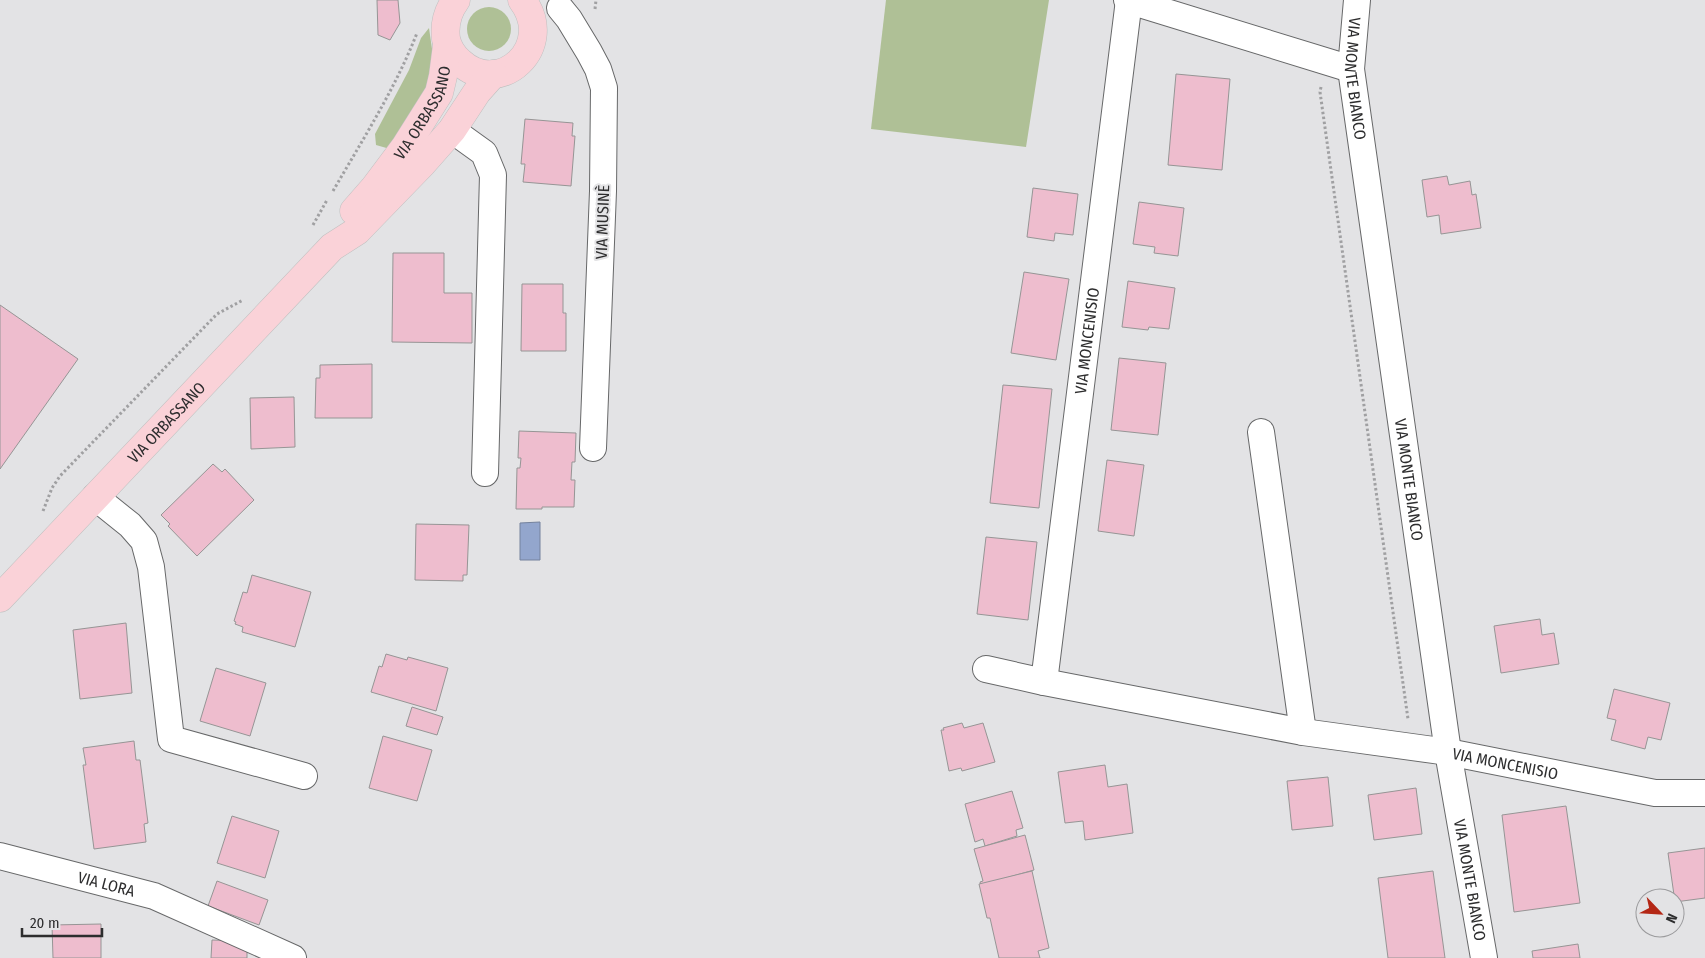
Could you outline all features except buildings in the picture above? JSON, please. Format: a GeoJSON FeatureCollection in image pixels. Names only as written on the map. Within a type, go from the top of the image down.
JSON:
{"type":"FeatureCollection","features":[{"type":"Feature","properties":{"kind":"main road","name":"VIA ORBASSANO"},"geometry":{"type":"LineString","coordinates":[[0,598],[332,246],[348,219],[385,174],[439,93],[448,45],[445,30],[447,16],[456,0]]}},
{"type":"Feature","properties":{"kind":"main road"},"geometry":{"type":"LineString","coordinates":[[448,45],[454,57],[465,67],[478,73],[493,74],[507,71],[520,62],[528,51],[533,37],[534,23],[529,9],[522,0]]}},
{"type":"Feature","properties":{"kind":"main road","name":"VIA ORBASSANO"},"geometry":{"type":"LineString","coordinates":[[332,246],[357,231],[422,164],[452,130],[477,92],[493,74]]}},
{"type":"Feature","properties":{"kind":"street","name":"VIA MONCENISIO"},"geometry":{"type":"LineString","coordinates":[[1044,682],[1128,0],[1341,66]]}},
{"type":"Feature","properties":{"kind":"street","name":"VIA MONTE BIANCO"},"geometry":{"type":"LineString","coordinates":[[1357,0],[1341,66],[1448,752],[1484,958]]}},
{"type":"Feature","properties":{"kind":"street"},"geometry":{"type":"LineString","coordinates":[[533,37],[563,4]]}},
{"type":"Feature","properties":{"kind":"street","name":"VIA MUSINÈ"},"geometry":{"type":"LineString","coordinates":[[563,4],[569,19],[598,69],[604,88],[603,191],[593,448]]}},
{"type":"Feature","properties":{"kind":"street"},"geometry":{"type":"LineString","coordinates":[[452,130],[484,153],[494,175],[485,473]]}},
{"type":"Feature","properties":{"kind":"street"},"geometry":{"type":"LineString","coordinates":[[1261,432],[1303,732]]}},
{"type":"Feature","properties":{"kind":"street"},"geometry":{"type":"LineString","coordinates":[[95,497],[130,525],[144,541],[150,567],[171,739],[304,776]]}},
{"type":"Feature","properties":{"kind":"street","name":"VIA MONCENISIO"},"geometry":{"type":"LineString","coordinates":[[986,668],[1044,682],[1303,732],[1448,752],[1654,793],[1705,793]]}},
{"type":"Feature","properties":{"kind":"street","name":"VIA LORA"},"geometry":{"type":"LineString","coordinates":[[0,856],[154,896],[292,958]]}},
{"type":"Feature","properties":{"kind":"path"},"geometry":{"type":"LineString","coordinates":[[312,226],[404,66],[419,27]]}},
{"type":"Feature","properties":{"kind":"path"},"geometry":{"type":"LineString","coordinates":[[1341,66],[1320,92],[1412,747]]}},
{"type":"Feature","properties":{"kind":"path"},"geometry":{"type":"LineString","coordinates":[[40,519],[52,488],[60,476],[217,314],[246,298]]}},
{"type":"Feature","properties":{"kind":"green space"},"geometry":{"type":"Polygon","coordinates":[[[886,0],[1049,0],[1026,147],[871,129],[886,0]]]}},
{"type":"Feature","properties":{"kind":"green space"},"geometry":{"type":"Polygon","coordinates":[[[489,7],[501,11],[507,17],[511,29],[507,41],[501,47],[489,51],[477,47],[471,41],[467,29],[471,17],[477,11],[489,7]]]}},
{"type":"Feature","properties":{"kind":"green space"},"geometry":{"type":"Polygon","coordinates":[[[429,28],[433,56],[432,83],[390,149],[376,145],[375,134],[409,70],[421,38],[429,28]]]}},
{"type":"Feature","properties":{"kind":"water"},"geometry":{"type":"Polygon","coordinates":[[[540,522],[540,560],[520,560],[520,523],[540,522]]]}}]}
